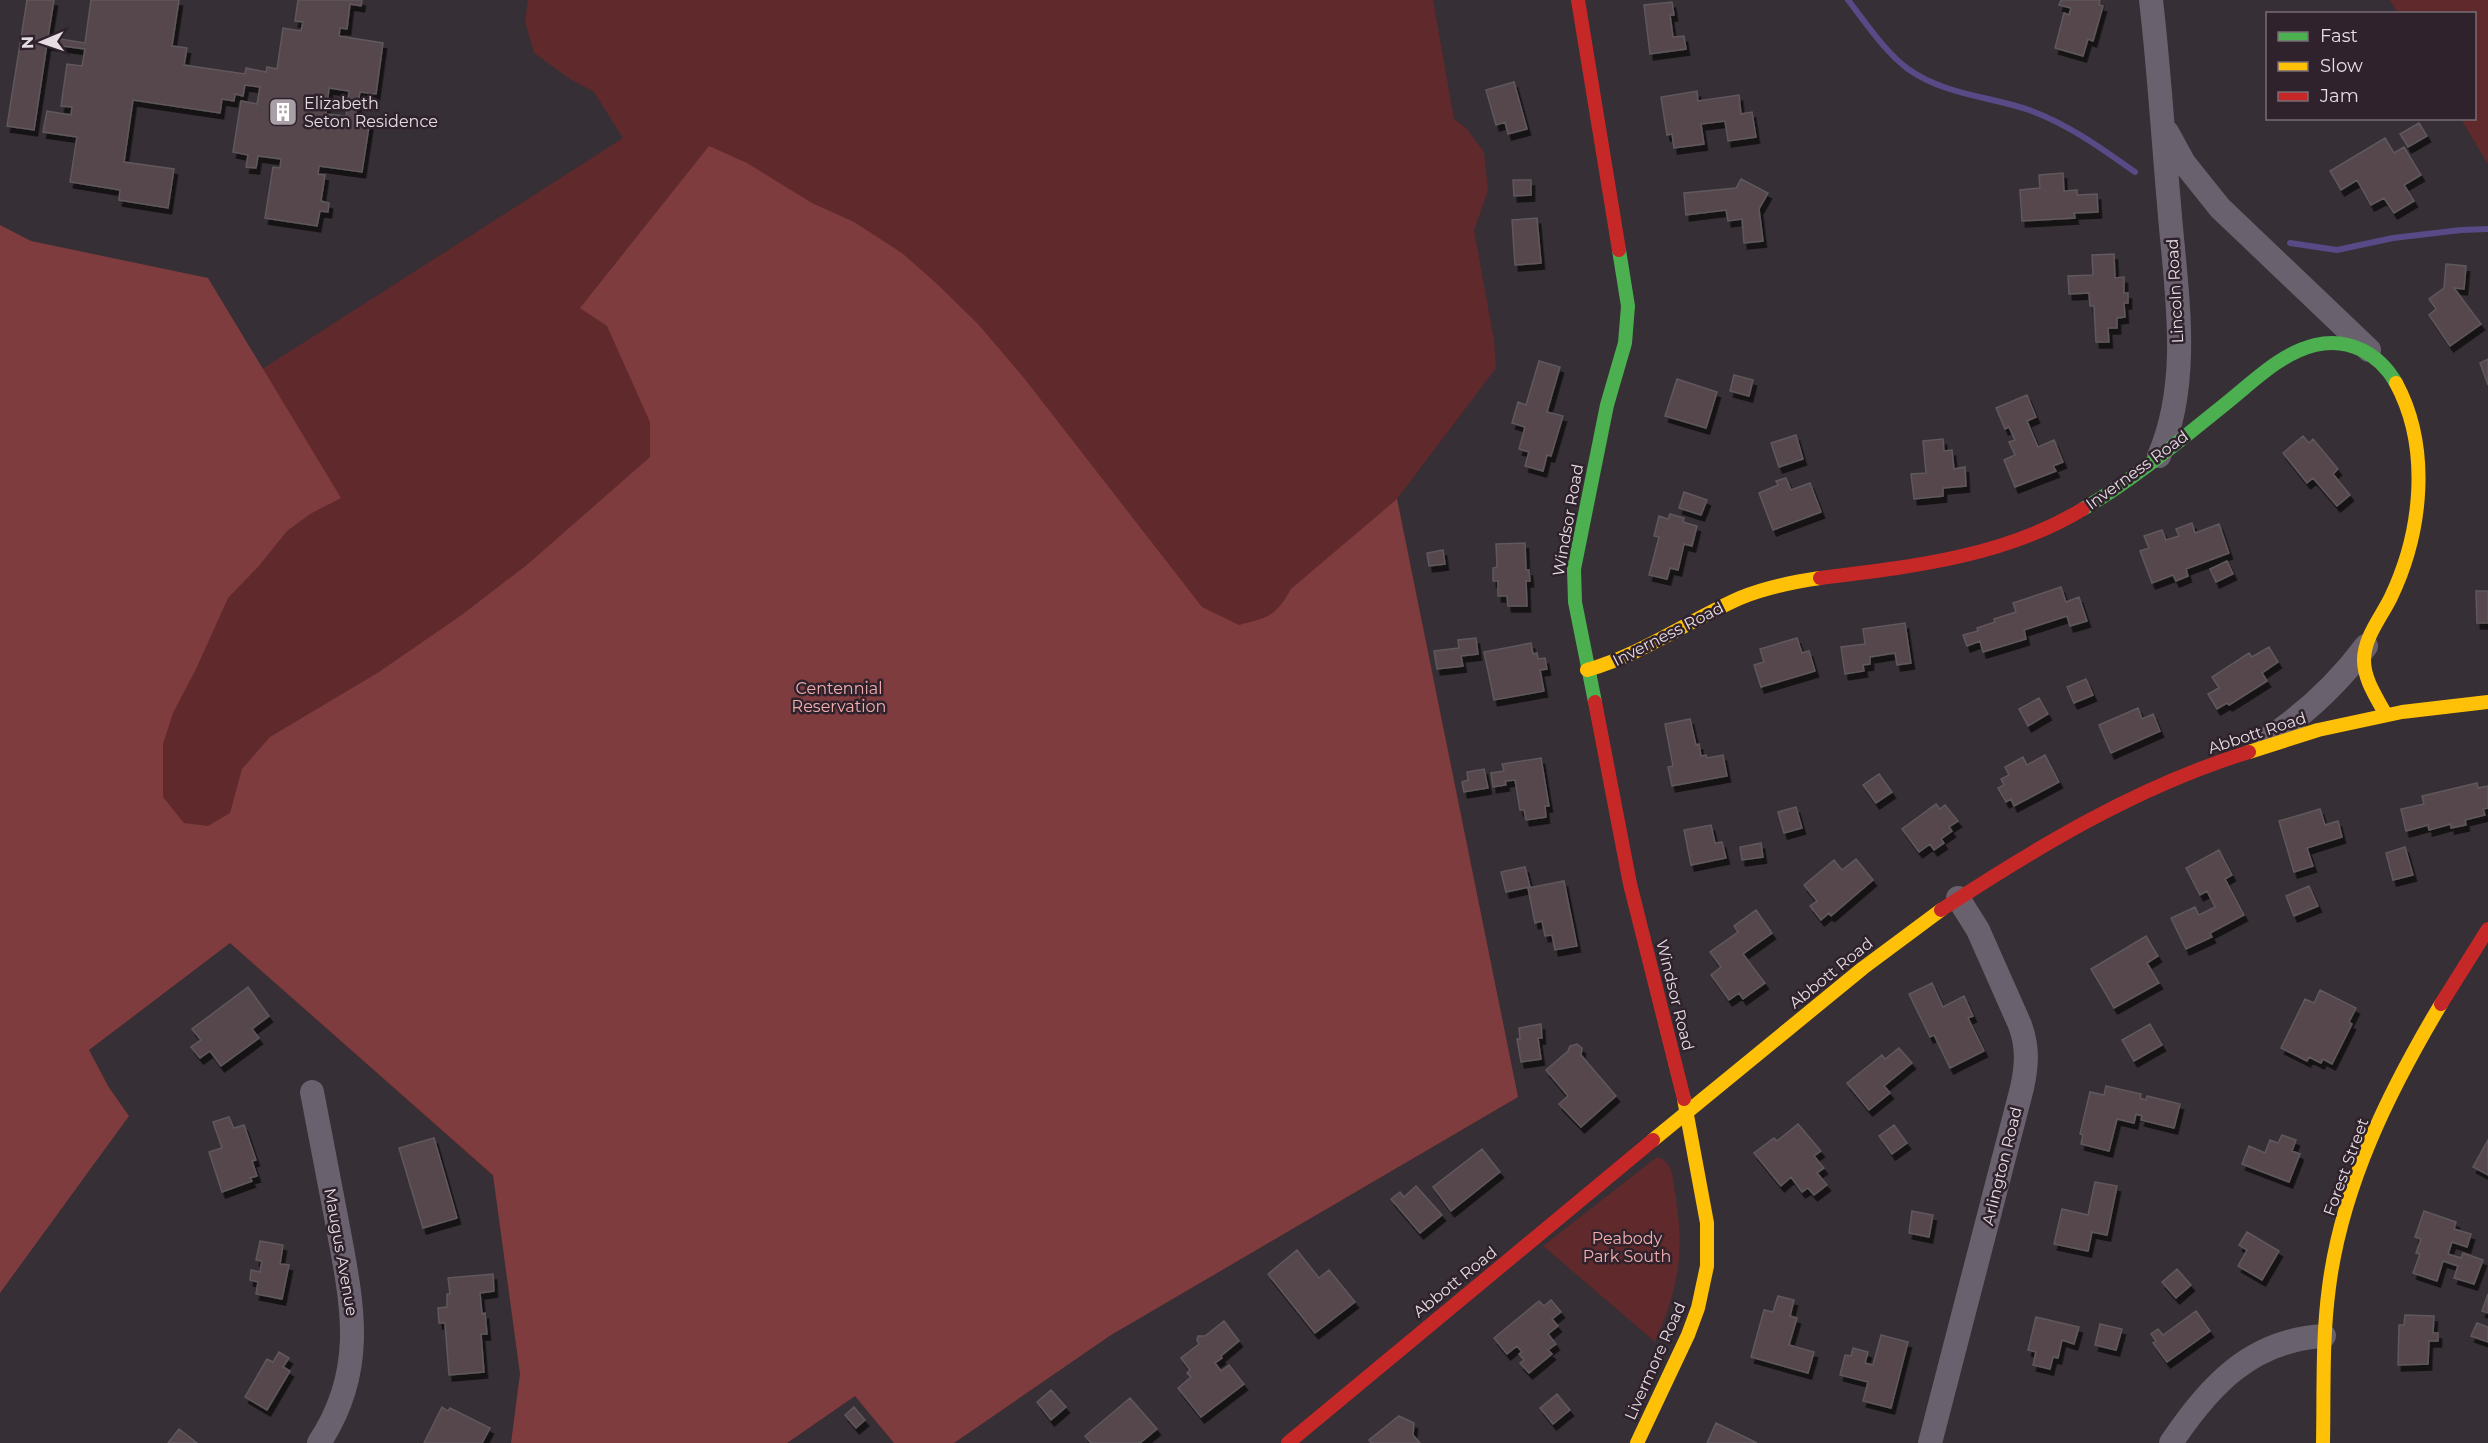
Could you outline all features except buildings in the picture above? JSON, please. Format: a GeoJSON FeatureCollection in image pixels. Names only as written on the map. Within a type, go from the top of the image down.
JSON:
{"type":"FeatureCollection","features":[{"type":"Feature","properties":{"kind":"street","name":"Windsor Road"},"geometry":{"type":"LineString","coordinates":[[1578,0],[1628,306],[1625,343],[1607,405],[1574,569],[1576,610],[1630,884],[1688,1113]]}},
{"type":"Feature","properties":{"kind":"street","name":"Lincoln Road"},"geometry":{"type":"LineString","coordinates":[[2151,0],[2177,296],[2178,346],[2174,406],[2166,441],[2159,456]]}},
{"type":"Feature","properties":{"kind":"street","name":"Lincoln Road"},"geometry":{"type":"LineString","coordinates":[[2163,124],[2184,163],[2220,208],[2373,353]]}},
{"type":"Feature","properties":{"kind":"street","name":"Inverness Road"},"geometry":{"type":"LineString","coordinates":[[1587,670],[1627,658],[1722,607],[1768,588],[1929,563],[2021,539],[2079,512],[2119,487],[2273,365],[2294,353],[2327,342],[2361,347],[2373,353]]}},
{"type":"Feature","properties":{"kind":"street"},"geometry":{"type":"LineString","coordinates":[[2242,754],[2292,721],[2337,680],[2366,646],[2395,590],[2404,565],[2415,523],[2418,489],[2413,432],[2398,387],[2373,353]]}},
{"type":"Feature","properties":{"kind":"street"},"geometry":{"type":"LineString","coordinates":[[2366,646],[2364,656],[2366,675],[2386,715]]}},
{"type":"Feature","properties":{"kind":"street","name":"Abbott Road"},"geometry":{"type":"LineString","coordinates":[[1288,1443],[1441,1314],[1863,968],[1958,898],[2039,848],[2111,809],[2177,779],[2242,754],[2313,731],[2386,715],[2488,702]]}},
{"type":"Feature","properties":{"kind":"street","name":"Arlington Road"},"geometry":{"type":"LineString","coordinates":[[1930,1443],[2022,1088],[2027,1059],[2025,1036],[1978,930],[1958,898]]}},
{"type":"Feature","properties":{"kind":"street","name":"Forest Street"},"geometry":{"type":"LineString","coordinates":[[2323,1443],[2324,1336],[2328,1287],[2337,1242],[2352,1192],[2370,1144],[2420,1042],[2458,975],[2488,929]]}},
{"type":"Feature","properties":{"kind":"street","name":"Maugus Avenue"},"geometry":{"type":"LineString","coordinates":[[312,1092],[349,1287],[353,1329],[352,1356],[342,1398],[333,1421],[319,1443]]}},
{"type":"Feature","properties":{"kind":"street","name":"Livermore Road"},"geometry":{"type":"LineString","coordinates":[[1637,1443],[1688,1335],[1703,1289],[1707,1266],[1707,1223],[1688,1113]]}},
{"type":"Feature","properties":{"kind":"street"},"geometry":{"type":"LineString","coordinates":[[2171,1443],[2205,1396],[2251,1358],[2283,1342],[2324,1336]]}},
{"type":"Feature","properties":{"kind":"green space","name":"Centennial Reservation"},"geometry":{"type":"Polygon","coordinates":[[[528,0],[1433,0],[1454,119],[1466,128],[1484,152],[1488,191],[1474,230],[1494,340],[1496,368],[1397,499],[1518,1097],[1111,1335],[954,1443],[894,1443],[855,1396],[787,1443],[623,1291],[230,943],[89,1050],[108,1086],[86,1121],[0,449],[100,473],[623,138],[594,92],[570,79],[534,53],[525,22],[528,0]]]}},
{"type":"Feature","properties":{"kind":"green space"},"geometry":{"type":"Polygon","coordinates":[[[2390,0],[2488,0],[2488,164],[2462,120],[2476,120],[2476,12],[2397,12],[2390,0]]]}},
{"type":"Feature","properties":{"kind":"green space","name":"Centennial Reservation"},"geometry":{"type":"Polygon","coordinates":[[[709,146],[747,163],[812,203],[854,222],[902,253],[936,283],[978,324],[1024,378],[1202,607],[1239,625],[1264,618],[1281,605],[1291,589],[1397,499],[1518,1097],[1111,1335],[954,1443],[894,1443],[855,1396],[787,1443],[511,1443],[520,1374],[493,1175],[230,943],[89,1050],[108,1086],[129,1116],[0,1293],[0,225],[31,241],[208,278],[341,498],[310,514],[287,531],[258,567],[228,598],[173,713],[163,744],[163,797],[184,823],[208,826],[230,813],[242,769],[270,737],[379,672],[463,614],[528,564],[650,457],[650,422],[607,326],[580,308],[709,146]]]}},
{"type":"Feature","properties":{"kind":"green space","name":"Peabody Park South"},"geometry":{"type":"Polygon","coordinates":[[[1657,1157],[1666,1163],[1673,1176],[1678,1213],[1679,1251],[1675,1286],[1655,1342],[1543,1246],[1657,1157]]]}},
{"type":"Feature","properties":{"kind":"waterway"},"geometry":{"type":"LineString","coordinates":[[1848,0],[1891,54],[1922,78],[1952,90],[2014,105],[2057,122],[2084,137],[2135,172]]}},
{"type":"Feature","properties":{"kind":"waterway"},"geometry":{"type":"LineString","coordinates":[[2290,243],[2337,250],[2393,238],[2488,229]]}},
{"type":"Feature","properties":{"kind":"traffic: fast"},"geometry":{"type":"LineString","coordinates":[[1595,702],[1575,602],[1574,569],[1607,405],[1625,343],[1628,306],[1619,250]]}},
{"type":"Feature","properties":{"kind":"traffic: fast"},"geometry":{"type":"LineString","coordinates":[[2083,509],[2120,486],[2155,460],[2267,370],[2302,349],[2327,343],[2351,346],[2362,350],[2381,363],[2396,383]]}},
{"type":"Feature","properties":{"kind":"traffic: slow"},"geometry":{"type":"LineString","coordinates":[[2386,715],[2366,675],[2365,651],[2370,635],[2402,572],[2410,545],[2418,490],[2418,462],[2414,435],[2407,408],[2396,383]]}},
{"type":"Feature","properties":{"kind":"traffic: slow"},"geometry":{"type":"LineString","coordinates":[[1587,670],[1627,655],[1740,598],[1780,585],[1820,578]]}},
{"type":"Feature","properties":{"kind":"traffic: slow"},"geometry":{"type":"LineString","coordinates":[[2249,752],[2318,730],[2402,712],[2488,702]]}},
{"type":"Feature","properties":{"kind":"traffic: slow"},"geometry":{"type":"LineString","coordinates":[[1653,1140],[1863,968],[1941,910]]}},
{"type":"Feature","properties":{"kind":"traffic: slow"},"geometry":{"type":"LineString","coordinates":[[2323,1443],[2325,1326],[2335,1249],[2356,1176],[2370,1140],[2403,1071],[2441,1004]]}},
{"type":"Feature","properties":{"kind":"traffic: slow"},"geometry":{"type":"LineString","coordinates":[[1637,1443],[1688,1335],[1698,1308],[1707,1266],[1707,1223],[1684,1099]]}},
{"type":"Feature","properties":{"kind":"traffic: jam"},"geometry":{"type":"LineString","coordinates":[[1578,0],[1619,250]]}},
{"type":"Feature","properties":{"kind":"traffic: jam"},"geometry":{"type":"LineString","coordinates":[[1820,578],[1922,564],[1989,549],[2053,525],[2083,509]]}},
{"type":"Feature","properties":{"kind":"traffic: jam"},"geometry":{"type":"LineString","coordinates":[[1595,702],[1630,884],[1684,1099]]}},
{"type":"Feature","properties":{"kind":"traffic: jam"},"geometry":{"type":"LineString","coordinates":[[1941,910],[2051,841],[2089,820],[2168,782],[2249,752]]}},
{"type":"Feature","properties":{"kind":"traffic: jam"},"geometry":{"type":"LineString","coordinates":[[2441,1004],[2488,929]]}},
{"type":"Feature","properties":{"kind":"traffic: jam"},"geometry":{"type":"LineString","coordinates":[[1288,1443],[1653,1140]]}},
{"type":"Feature","properties":{"kind":"place","name":"Elizabeth Seton Residence"},"geometry":{"type":"Point","coordinates":[283,112]}}]}
